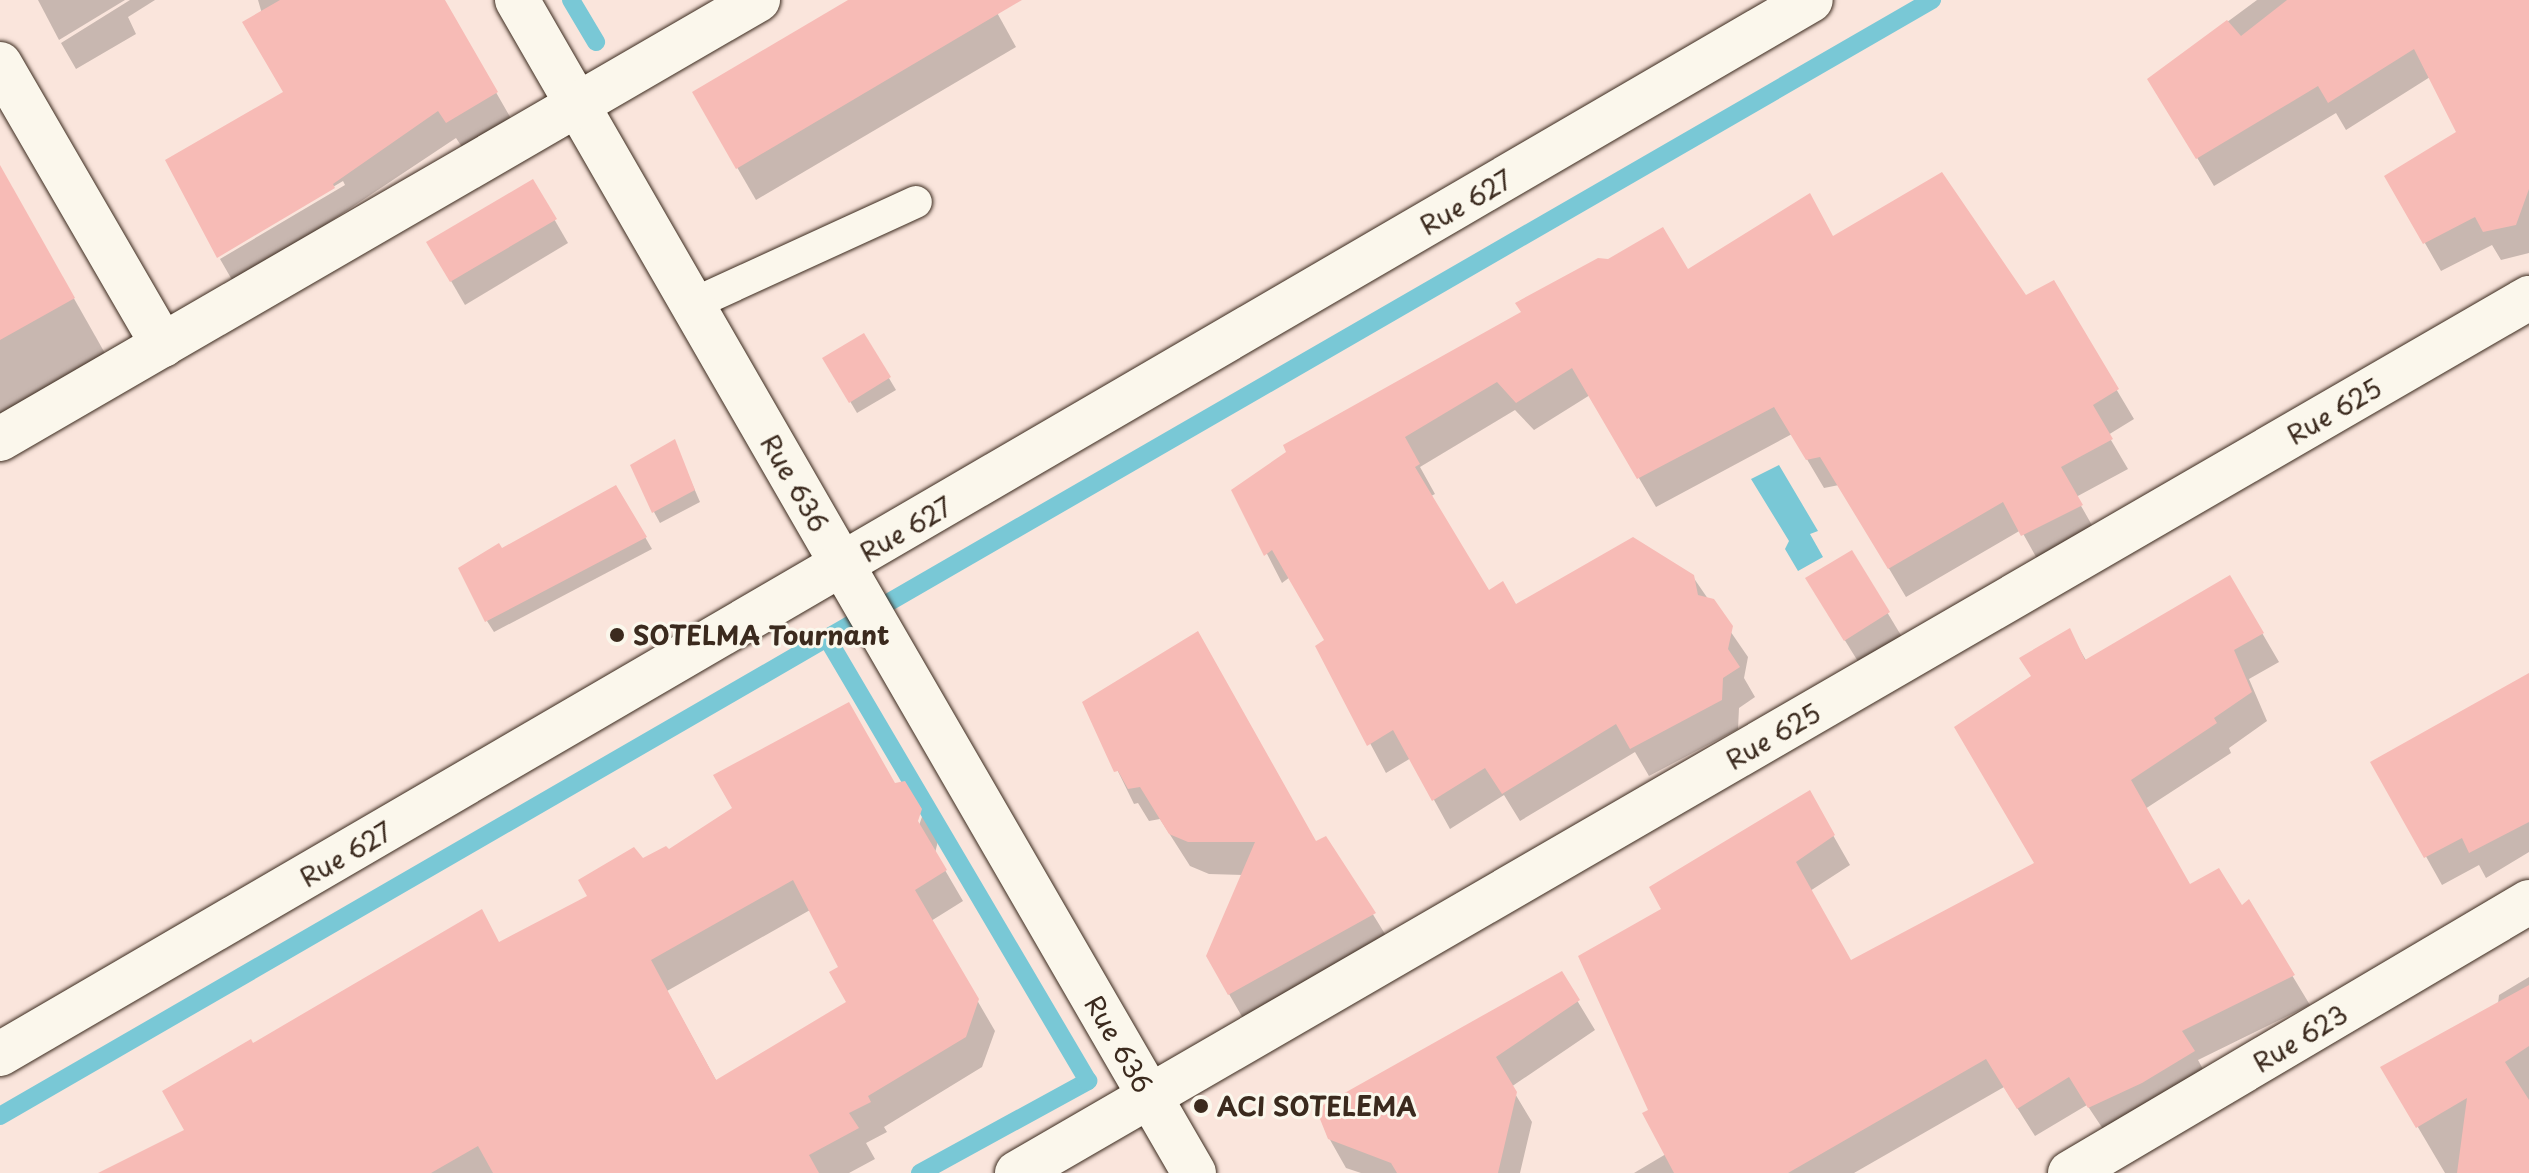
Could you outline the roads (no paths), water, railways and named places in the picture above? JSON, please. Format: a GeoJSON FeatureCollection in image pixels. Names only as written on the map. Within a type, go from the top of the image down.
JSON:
{"type":"FeatureCollection","features":[{"type":"Feature","properties":{"kind":"street","name":"Rue 636"},"geometry":{"type":"LineString","coordinates":[[517,0],[1194,1173]]}},
{"type":"Feature","properties":{"kind":"street"},"geometry":{"type":"LineString","coordinates":[[0,439],[758,0]]}},
{"type":"Feature","properties":{"kind":"street","name":"Rue 627"},"geometry":{"type":"LineString","coordinates":[[0,1054],[1811,0]]}},
{"type":"Feature","properties":{"kind":"street"},"geometry":{"type":"LineString","coordinates":[[0,64],[163,345]]}},
{"type":"Feature","properties":{"kind":"street","name":"Rue 625"},"geometry":{"type":"LineString","coordinates":[[1017,1173],[2529,298]]}},
{"type":"Feature","properties":{"kind":"street","name":"Rue 623"},"geometry":{"type":"LineString","coordinates":[[2070,1173],[2529,902]]}},
{"type":"Feature","properties":{"kind":"lane"},"geometry":{"type":"LineString","coordinates":[[693,304],[916,202]]}},
{"type":"Feature","properties":{"kind":"water"},"geometry":{"type":"Polygon","coordinates":[[[1779,465],[1818,531],[1810,534],[1823,557],[1798,571],[1785,549],[1789,541],[1751,479],[1779,465]]]}},
{"type":"Feature","properties":{"kind":"waterway"},"geometry":{"type":"LineString","coordinates":[[571,0],[596,42]]}},
{"type":"Feature","properties":{"kind":"waterway"},"geometry":{"type":"LineString","coordinates":[[920,1173],[1088,1081],[827,638],[1932,0]]}},
{"type":"Feature","properties":{"kind":"waterway"},"geometry":{"type":"LineString","coordinates":[[0,1116],[827,638]]}},
{"type":"Feature","properties":{"kind":"place","name":"SOTELMA Tournant"},"geometry":{"type":"Point","coordinates":[617,635]}},
{"type":"Feature","properties":{"kind":"place","name":"ACI SOTELEMA"},"geometry":{"type":"Point","coordinates":[1201,1106]}}]}
